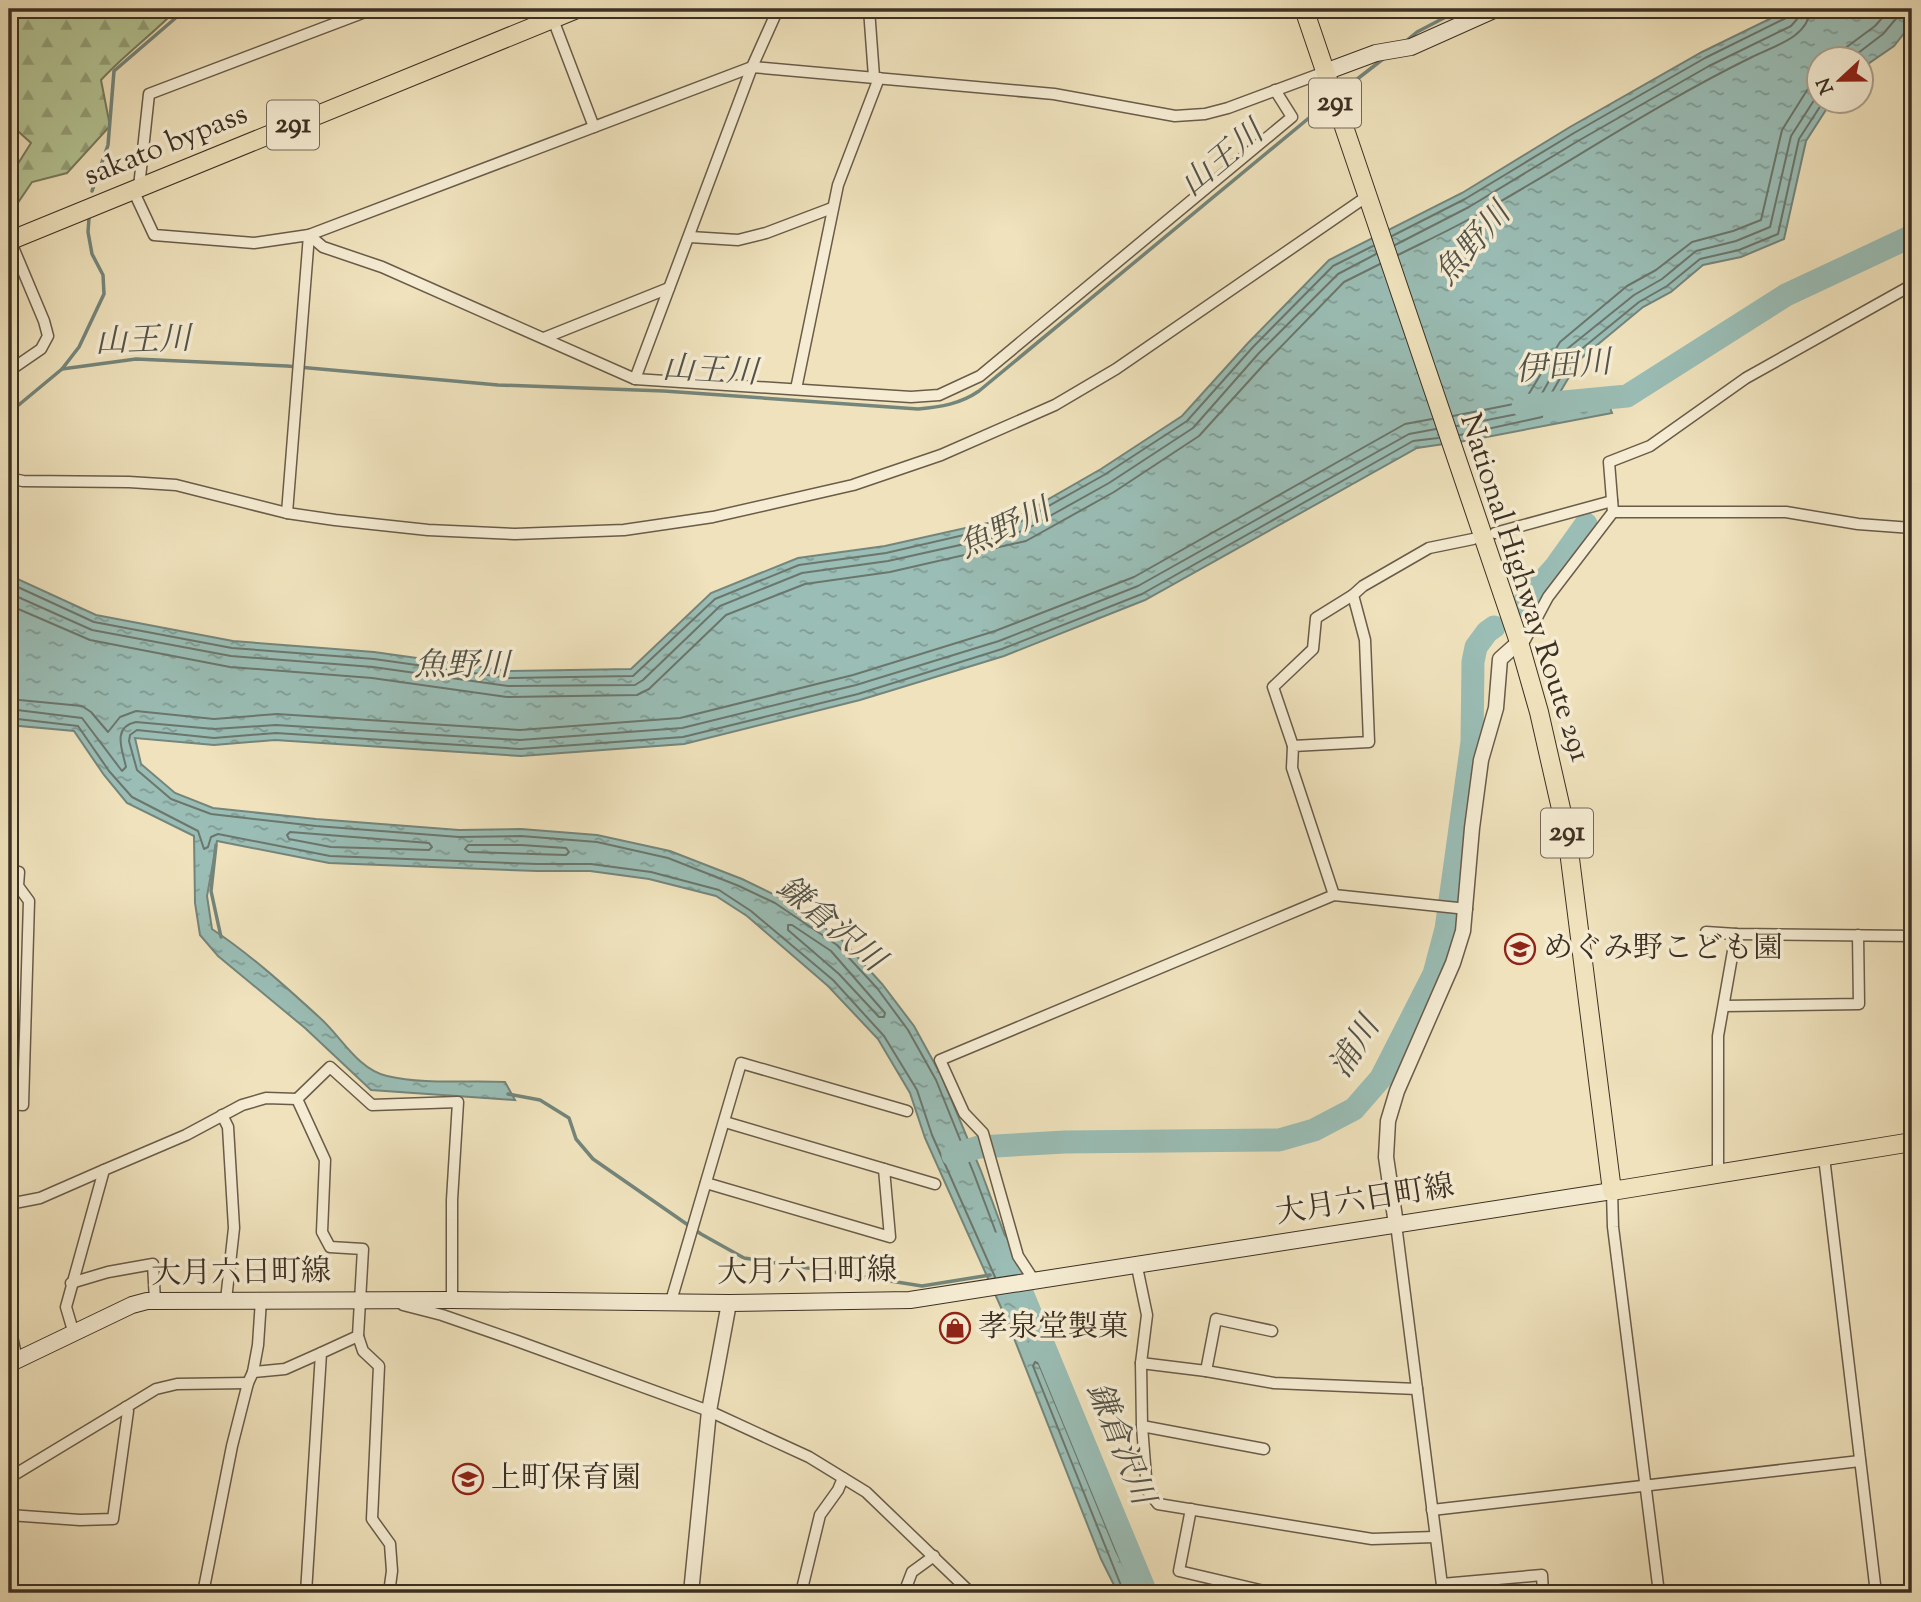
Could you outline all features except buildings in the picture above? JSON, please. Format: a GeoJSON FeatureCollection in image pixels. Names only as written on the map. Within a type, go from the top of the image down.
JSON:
{"type":"FeatureCollection","features":[{"type":"Feature","properties":{"kind":"highway","name":"sakato bypass"},"geometry":{"type":"LineString","coordinates":[[9,241],[551,14],[577,9]]}},
{"type":"Feature","properties":{"kind":"highway","name":"National Highway Route 291"},"geometry":{"type":"LineString","coordinates":[[1304,9],[1519,642],[1539,712],[1567,835],[1612,1191]]}},
{"type":"Feature","properties":{"kind":"highway"},"geometry":{"type":"LineString","coordinates":[[1612,1191],[1912,1142]]}},
{"type":"Feature","properties":{"kind":"main road"},"geometry":{"type":"LineString","coordinates":[[1325,72],[1376,53],[1410,47],[1496,9]]}},
{"type":"Feature","properties":{"kind":"main road","name":"大月六日町線"},"geometry":{"type":"LineString","coordinates":[[13,1362],[132,1305],[155,1301],[729,1303],[910,1300],[1137,1267],[1612,1191]]}},
{"type":"Feature","properties":{"kind":"street"},"geometry":{"type":"LineString","coordinates":[[373,9],[149,94],[136,189],[154,234],[254,243],[309,235],[752,67],[1054,94],[1175,116],[1205,114],[1228,108],[1325,72]]}},
{"type":"Feature","properties":{"kind":"street"},"geometry":{"type":"LineString","coordinates":[[635,379],[752,67],[778,9]]}},
{"type":"Feature","properties":{"kind":"street"},"geometry":{"type":"LineString","coordinates":[[796,389],[832,208],[877,77],[869,9]]}},
{"type":"Feature","properties":{"kind":"street"},"geometry":{"type":"LineString","coordinates":[[890,9],[923,12],[932,9]]}},
{"type":"Feature","properties":{"kind":"street"},"geometry":{"type":"LineString","coordinates":[[551,14],[594,127]]}},
{"type":"Feature","properties":{"kind":"street"},"geometry":{"type":"LineString","coordinates":[[309,235],[323,247],[382,267],[635,379],[911,397],[939,395],[980,376],[1292,117],[1275,90]]}},
{"type":"Feature","properties":{"kind":"street"},"geometry":{"type":"LineString","coordinates":[[9,478],[23,481],[177,485],[287,513],[414,528],[515,534],[624,530],[713,517],[853,485],[941,454],[1055,405],[1127,362],[1367,201]]}},
{"type":"Feature","properties":{"kind":"street"},"geometry":{"type":"LineString","coordinates":[[690,237],[738,240],[766,233],[832,208]]}},
{"type":"Feature","properties":{"kind":"street"},"geometry":{"type":"LineString","coordinates":[[287,513],[309,235]]}},
{"type":"Feature","properties":{"kind":"street"},"geometry":{"type":"LineString","coordinates":[[9,241],[48,336],[41,349],[9,371]]}},
{"type":"Feature","properties":{"kind":"street"},"geometry":{"type":"LineString","coordinates":[[1543,1593],[1542,1575],[1443,1589],[1386,1157],[1388,1121],[1397,1091],[1453,964],[1464,931],[1472,828],[1481,760],[1496,708],[1500,659],[1525,640],[1548,597],[1613,507],[1609,463],[1650,446],[1746,378],[1912,285]]}},
{"type":"Feature","properties":{"kind":"street"},"geometry":{"type":"LineString","coordinates":[[544,338],[669,288]]}},
{"type":"Feature","properties":{"kind":"street"},"geometry":{"type":"LineString","coordinates":[[1495,533],[1613,507],[1786,512],[1858,524],[1912,528]]}},
{"type":"Feature","properties":{"kind":"street"},"geometry":{"type":"LineString","coordinates":[[1334,895],[1292,768],[1293,746],[1273,687],[1313,649],[1317,618],[1363,586],[1429,548],[1473,539]]}},
{"type":"Feature","properties":{"kind":"street"},"geometry":{"type":"LineString","coordinates":[[1293,746],[1369,742],[1365,640],[1353,595]]}},
{"type":"Feature","properties":{"kind":"street"},"geometry":{"type":"LineString","coordinates":[[9,1104],[23,1105],[29,901],[18,886],[19,872]]}},
{"type":"Feature","properties":{"kind":"street"},"geometry":{"type":"LineString","coordinates":[[1035,1282],[1018,1256],[983,1133],[964,1113],[940,1060],[1334,895],[1466,909]]}},
{"type":"Feature","properties":{"kind":"street"},"geometry":{"type":"LineString","coordinates":[[1706,932],[1912,936]]}},
{"type":"Feature","properties":{"kind":"street"},"geometry":{"type":"LineString","coordinates":[[1718,1174],[1718,1036],[1736,934]]}},
{"type":"Feature","properties":{"kind":"street"},"geometry":{"type":"LineString","coordinates":[[1724,1006],[1858,1004],[1858,935]]}},
{"type":"Feature","properties":{"kind":"street"},"geometry":{"type":"LineString","coordinates":[[671,1301],[741,1063],[907,1111]]}},
{"type":"Feature","properties":{"kind":"street"},"geometry":{"type":"LineString","coordinates":[[9,1205],[40,1198],[186,1135],[242,1105],[266,1098],[297,1099],[330,1067],[372,1105],[458,1102],[452,1200],[452,1300]]}},
{"type":"Feature","properties":{"kind":"street"},"geometry":{"type":"LineString","coordinates":[[297,1099],[325,1160],[322,1232],[330,1247],[363,1249],[358,1336],[363,1351],[379,1366],[372,1519],[390,1545],[392,1572],[388,1593]]}},
{"type":"Feature","properties":{"kind":"street"},"geometry":{"type":"LineString","coordinates":[[222,1115],[228,1127],[233,1228],[226,1300]]}},
{"type":"Feature","properties":{"kind":"street"},"geometry":{"type":"LineString","coordinates":[[725,1122],[935,1184]]}},
{"type":"Feature","properties":{"kind":"street"},"geometry":{"type":"LineString","coordinates":[[1824,1157],[1876,1593]]}},
{"type":"Feature","properties":{"kind":"street"},"geometry":{"type":"LineString","coordinates":[[706,1183],[890,1237],[884,1169]]}},
{"type":"Feature","properties":{"kind":"street"},"geometry":{"type":"LineString","coordinates":[[75,1334],[66,1307],[104,1170]]}},
{"type":"Feature","properties":{"kind":"street"},"geometry":{"type":"LineString","coordinates":[[1612,1191],[1613,1227],[1659,1593]]}},
{"type":"Feature","properties":{"kind":"street"},"geometry":{"type":"LineString","coordinates":[[71,1283],[121,1269],[153,1264],[155,1301]]}},
{"type":"Feature","properties":{"kind":"street"},"geometry":{"type":"LineString","coordinates":[[1137,1267],[1147,1315],[1141,1363],[1147,1490],[1158,1504],[1372,1539],[1435,1537]]}},
{"type":"Feature","properties":{"kind":"street"},"geometry":{"type":"LineString","coordinates":[[203,1593],[232,1446],[258,1345],[261,1300]]}},
{"type":"Feature","properties":{"kind":"street"},"geometry":{"type":"LineString","coordinates":[[387,1301],[442,1315],[709,1411],[809,1457],[866,1492],[971,1593]]}},
{"type":"Feature","properties":{"kind":"street"},"geometry":{"type":"LineString","coordinates":[[691,1593],[709,1411],[729,1303]]}},
{"type":"Feature","properties":{"kind":"street"},"geometry":{"type":"LineString","coordinates":[[1206,1371],[1216,1319],[1272,1331]]}},
{"type":"Feature","properties":{"kind":"street"},"geometry":{"type":"LineString","coordinates":[[9,1322],[13,1362]]}},
{"type":"Feature","properties":{"kind":"street"},"geometry":{"type":"LineString","coordinates":[[9,1478],[156,1388],[250,1378],[285,1369],[358,1336]]}},
{"type":"Feature","properties":{"kind":"street"},"geometry":{"type":"LineString","coordinates":[[306,1593],[321,1353]]}},
{"type":"Feature","properties":{"kind":"street"},"geometry":{"type":"LineString","coordinates":[[1141,1363],[1274,1383],[1417,1389]]}},
{"type":"Feature","properties":{"kind":"street"},"geometry":{"type":"LineString","coordinates":[[9,1515],[80,1520],[113,1519],[128,1411],[126,1408]]}},
{"type":"Feature","properties":{"kind":"street"},"geometry":{"type":"LineString","coordinates":[[1142,1426],[1264,1449]]}},
{"type":"Feature","properties":{"kind":"street"},"geometry":{"type":"LineString","coordinates":[[1432,1510],[1860,1461]]}},
{"type":"Feature","properties":{"kind":"street"},"geometry":{"type":"LineString","coordinates":[[801,1593],[820,1516],[843,1478]]}},
{"type":"Feature","properties":{"kind":"street"},"geometry":{"type":"LineString","coordinates":[[1191,1509],[1179,1571],[1272,1593]]}},
{"type":"Feature","properties":{"kind":"street"},"geometry":{"type":"LineString","coordinates":[[9,1540],[9,1558]]}},
{"type":"Feature","properties":{"kind":"street"},"geometry":{"type":"LineString","coordinates":[[904,1593],[912,1572],[934,1556]]}},
{"type":"Feature","properties":{"kind":"green space"},"geometry":{"type":"Polygon","coordinates":[[[9,9],[177,9],[101,80],[110,126],[67,173],[32,182],[9,213],[9,178],[31,143],[9,123],[9,9]]]}},
{"type":"Feature","properties":{"kind":"green space"},"geometry":{"type":"Polygon","coordinates":[[[9,900],[15,908],[16,1049],[9,1062],[9,900]]]}},
{"type":"Feature","properties":{"kind":"water","name":"魚野川"},"geometry":{"type":"Polygon","coordinates":[[[1790,9],[1912,9],[1912,23],[1894,46],[1876,58],[1876,46],[1806,46],[1806,116],[1822,116],[1806,141],[1784,239],[1741,257],[1703,265],[1671,292],[1643,307],[1579,360],[1549,411],[1609,405],[1612,413],[1417,448],[1145,600],[1004,656],[860,700],[684,744],[521,756],[275,740],[214,745],[135,738],[141,764],[175,793],[213,808],[459,830],[521,829],[597,835],[670,851],[742,879],[779,897],[841,939],[882,984],[914,1026],[942,1077],[1008,1244],[1025,1314],[1122,1549],[1145,1593],[1118,1593],[1101,1559],[1008,1323],[925,1138],[910,1093],[878,1039],[828,986],[747,916],[716,896],[649,879],[590,871],[329,863],[217,841],[207,896],[212,929],[254,960],[293,994],[367,1067],[401,1079],[505,1082],[515,1100],[371,1090],[305,1028],[218,956],[200,935],[195,903],[194,836],[127,803],[74,731],[9,725],[9,575],[96,615],[233,641],[374,652],[510,671],[631,669],[711,593],[798,558],[885,546],[1019,516],[1101,469],[1182,416],[1329,260],[1462,193],[1570,127],[1702,52],[1790,9]]]}},
{"type":"Feature","properties":{"kind":"waterway"},"geometry":{"type":"LineString","coordinates":[[92,191],[108,145],[114,71],[186,9]]}},
{"type":"Feature","properties":{"kind":"waterway","name":"山王川"},"geometry":{"type":"LineString","coordinates":[[1406,41],[1417,32],[1461,9]]}},
{"type":"Feature","properties":{"kind":"waterway","name":"山王川"},"geometry":{"type":"LineString","coordinates":[[1347,87],[1383,59]]}},
{"type":"Feature","properties":{"kind":"waterway","name":"山王川"},"geometry":{"type":"LineString","coordinates":[[62,369],[136,359],[287,366],[498,385],[664,391],[918,409],[942,406],[965,399],[979,391],[1321,108]]}},
{"type":"Feature","properties":{"kind":"waterway"},"geometry":{"type":"LineString","coordinates":[[9,413],[62,369],[79,347],[104,294],[103,275],[92,254],[88,232],[89,218]]}},
{"type":"Feature","properties":{"kind":"waterway","name":"伊田川"},"geometry":{"type":"LineString","coordinates":[[1523,406],[1627,396],[1786,295],[1912,236]]}},
{"type":"Feature","properties":{"kind":"waterway","name":"浦川"},"geometry":{"type":"LineString","coordinates":[[1520,607],[1556,566],[1586,524]]}},
{"type":"Feature","properties":{"kind":"waterway","name":"浦川"},"geometry":{"type":"LineString","coordinates":[[953,1155],[979,1147],[1065,1142],[1279,1140],[1314,1130],[1354,1109],[1381,1078],[1434,974],[1446,929],[1472,742],[1473,662],[1476,647],[1494,627]]}},
{"type":"Feature","properties":{"kind":"waterway"},"geometry":{"type":"LineString","coordinates":[[216,845],[211,891],[221,937]]}},
{"type":"Feature","properties":{"kind":"waterway"},"geometry":{"type":"LineString","coordinates":[[508,1094],[540,1100],[569,1118],[576,1139],[593,1159],[701,1234],[744,1258],[922,1286],[990,1275]]}},
{"type":"Feature","properties":{"kind":"waterway","name":"鎌倉沢川"},"geometry":{"type":"LineString","coordinates":[[996,1244],[1013,1271],[1146,1593]]}},
{"type":"Feature","properties":{"kind":"place","name":"めぐみ野こども園"},"geometry":{"type":"Point","coordinates":[1520,949]}},
{"type":"Feature","properties":{"kind":"place","name":"孝泉堂製菓"},"geometry":{"type":"Point","coordinates":[955,1328]}},
{"type":"Feature","properties":{"kind":"place","name":"上町保育園"},"geometry":{"type":"Point","coordinates":[468,1479]}}]}
